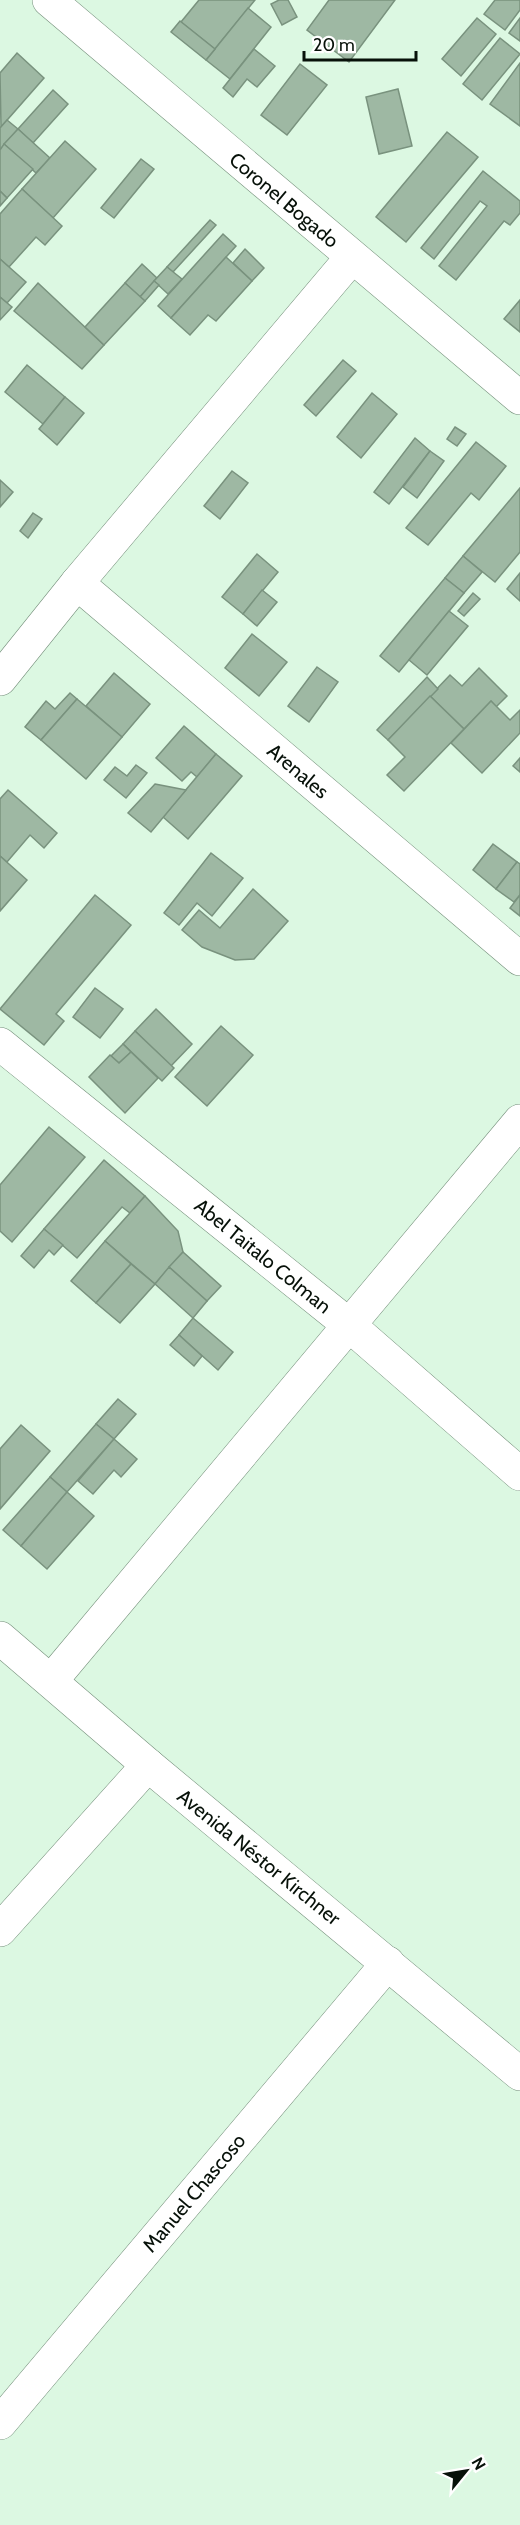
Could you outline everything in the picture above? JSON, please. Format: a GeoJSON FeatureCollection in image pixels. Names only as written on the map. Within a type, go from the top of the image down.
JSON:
{"type":"FeatureCollection","features":[{"type":"Feature","properties":{"kind":"street","name":"Coronel Bogado"},"geometry":{"type":"LineString","coordinates":[[49,0],[520,398]]}},
{"type":"Feature","properties":{"kind":"street"},"geometry":{"type":"LineString","coordinates":[[0,679],[77,583],[352,257]]}},
{"type":"Feature","properties":{"kind":"street","name":"Arenales"},"geometry":{"type":"LineString","coordinates":[[77,583],[520,959]]}},
{"type":"Feature","properties":{"kind":"street","name":"Abel Taitalo Colman"},"geometry":{"type":"LineString","coordinates":[[0,1044],[349,1325],[520,1474]]}},
{"type":"Feature","properties":{"kind":"street"},"geometry":{"type":"LineString","coordinates":[[51,1681],[520,1121]]}},
{"type":"Feature","properties":{"kind":"street","name":"Avenida Néstor Kirchner"},"geometry":{"type":"LineString","coordinates":[[0,1638],[148,1765],[520,2074]]}},
{"type":"Feature","properties":{"kind":"street"},"geometry":{"type":"LineString","coordinates":[[0,1930],[148,1765]]}},
{"type":"Feature","properties":{"kind":"street","name":"Manuel Chascoso"},"geometry":{"type":"LineString","coordinates":[[0,2423],[388,1963]]}},
{"type":"Feature","properties":{"kind":"building"},"geometry":{"type":"Polygon","coordinates":[[[199,0],[255,0],[215,49],[181,22],[199,0]]]}},
{"type":"Feature","properties":{"kind":"building"},"geometry":{"type":"Polygon","coordinates":[[[279,0],[288,0],[297,17],[282,25],[271,4],[279,0]]]}},
{"type":"Feature","properties":{"kind":"building"},"geometry":{"type":"Polygon","coordinates":[[[329,0],[395,0],[349,62],[307,30],[329,0]]]}},
{"type":"Feature","properties":{"kind":"building"},"geometry":{"type":"Polygon","coordinates":[[[495,0],[520,0],[520,10],[505,30],[484,14],[495,0]]]}},
{"type":"Feature","properties":{"kind":"building"},"geometry":{"type":"Polygon","coordinates":[[[248,8],[271,27],[230,79],[206,60],[248,8]]]}},
{"type":"Feature","properties":{"kind":"building"},"geometry":{"type":"Polygon","coordinates":[[[477,18],[496,34],[461,76],[442,59],[477,18]]]}},
{"type":"Feature","properties":{"kind":"building"},"geometry":{"type":"Polygon","coordinates":[[[520,18],[520,41],[509,33],[520,18]]]}},
{"type":"Feature","properties":{"kind":"building"},"geometry":{"type":"Polygon","coordinates":[[[180,21],[215,49],[206,60],[171,32],[180,21]]]}},
{"type":"Feature","properties":{"kind":"building"},"geometry":{"type":"Polygon","coordinates":[[[500,38],[520,54],[482,100],[463,84],[500,38]]]}},
{"type":"Feature","properties":{"kind":"building"},"geometry":{"type":"Polygon","coordinates":[[[254,49],[275,66],[257,87],[247,79],[233,97],[223,88],[254,49]]]}},
{"type":"Feature","properties":{"kind":"building"},"geometry":{"type":"Polygon","coordinates":[[[17,53],[44,78],[1,127],[0,73],[17,53]]]}},
{"type":"Feature","properties":{"kind":"building"},"geometry":{"type":"Polygon","coordinates":[[[520,63],[520,126],[490,104],[520,63]]]}},
{"type":"Feature","properties":{"kind":"building"},"geometry":{"type":"Polygon","coordinates":[[[300,64],[327,85],[287,135],[261,115],[300,64]]]}},
{"type":"Feature","properties":{"kind":"building"},"geometry":{"type":"Polygon","coordinates":[[[398,89],[412,146],[379,154],[366,97],[398,89]]]}},
{"type":"Feature","properties":{"kind":"building"},"geometry":{"type":"Polygon","coordinates":[[[53,90],[68,104],[33,143],[18,129],[53,90]]]}},
{"type":"Feature","properties":{"kind":"building"},"geometry":{"type":"Polygon","coordinates":[[[7,120],[18,129],[0,150],[0,128],[7,120]]]}},
{"type":"Feature","properties":{"kind":"building"},"geometry":{"type":"Polygon","coordinates":[[[18,129],[50,158],[36,173],[4,144],[18,129]]]}},
{"type":"Feature","properties":{"kind":"building"},"geometry":{"type":"Polygon","coordinates":[[[447,132],[478,157],[406,242],[376,217],[447,132]]]}},
{"type":"Feature","properties":{"kind":"building"},"geometry":{"type":"Polygon","coordinates":[[[65,141],[96,169],[53,218],[22,189],[65,141]]]}},
{"type":"Feature","properties":{"kind":"building"},"geometry":{"type":"Polygon","coordinates":[[[4,144],[33,169],[7,198],[0,191],[0,150],[4,144]]]}},
{"type":"Feature","properties":{"kind":"building"},"geometry":{"type":"Polygon","coordinates":[[[141,159],[154,169],[114,218],[101,208],[141,159]]]}},
{"type":"Feature","properties":{"kind":"building"},"geometry":{"type":"Polygon","coordinates":[[[483,171],[520,201],[520,213],[510,225],[504,221],[456,280],[439,266],[487,206],[480,201],[434,259],[421,248],[483,171]]]}},
{"type":"Feature","properties":{"kind":"building"},"geometry":{"type":"Polygon","coordinates":[[[22,189],[62,226],[45,245],[36,237],[9,267],[0,259],[0,214],[22,189]]]}},
{"type":"Feature","properties":{"kind":"building"},"geometry":{"type":"Polygon","coordinates":[[[0,191],[7,198],[0,206],[0,191]]]}},
{"type":"Feature","properties":{"kind":"building"},"geometry":{"type":"Polygon","coordinates":[[[210,220],[216,225],[173,272],[167,267],[210,220]]]}},
{"type":"Feature","properties":{"kind":"building"},"geometry":{"type":"Polygon","coordinates":[[[223,234],[236,246],[171,318],[158,306],[223,234]]]}},
{"type":"Feature","properties":{"kind":"building"},"geometry":{"type":"Polygon","coordinates":[[[245,249],[264,268],[252,281],[233,263],[245,249]]]}},
{"type":"Feature","properties":{"kind":"building"},"geometry":{"type":"Polygon","coordinates":[[[226,257],[252,281],[216,321],[208,315],[190,335],[171,318],[226,257]]]}},
{"type":"Feature","properties":{"kind":"building"},"geometry":{"type":"Polygon","coordinates":[[[0,259],[26,282],[7,303],[0,297],[0,259]]]}},
{"type":"Feature","properties":{"kind":"building"},"geometry":{"type":"Polygon","coordinates":[[[142,264],[157,278],[140,297],[125,283],[142,264]]]}},
{"type":"Feature","properties":{"kind":"building"},"geometry":{"type":"Polygon","coordinates":[[[167,267],[182,279],[168,294],[154,281],[167,267]]]}},
{"type":"Feature","properties":{"kind":"building"},"geometry":{"type":"Polygon","coordinates":[[[154,281],[159,285],[145,301],[140,297],[154,281]]]}},
{"type":"Feature","properties":{"kind":"building"},"geometry":{"type":"Polygon","coordinates":[[[38,283],[104,345],[82,369],[14,311],[38,283]]]}},
{"type":"Feature","properties":{"kind":"building"},"geometry":{"type":"Polygon","coordinates":[[[125,283],[145,301],[104,345],[85,327],[125,283]]]}},
{"type":"Feature","properties":{"kind":"building"},"geometry":{"type":"Polygon","coordinates":[[[0,297],[12,307],[0,320],[0,297]]]}},
{"type":"Feature","properties":{"kind":"building"},"geometry":{"type":"Polygon","coordinates":[[[520,300],[520,332],[504,319],[520,300]]]}},
{"type":"Feature","properties":{"kind":"building"},"geometry":{"type":"Polygon","coordinates":[[[343,360],[356,371],[316,416],[304,405],[343,360]]]}},
{"type":"Feature","properties":{"kind":"building"},"geometry":{"type":"Polygon","coordinates":[[[27,365],[65,397],[43,424],[5,392],[27,365]]]}},
{"type":"Feature","properties":{"kind":"building"},"geometry":{"type":"Polygon","coordinates":[[[372,393],[397,414],[361,458],[337,437],[372,393]]]}},
{"type":"Feature","properties":{"kind":"building"},"geometry":{"type":"Polygon","coordinates":[[[65,397],[84,413],[57,445],[39,429],[65,397]]]}},
{"type":"Feature","properties":{"kind":"building"},"geometry":{"type":"Polygon","coordinates":[[[455,427],[466,434],[457,446],[447,439],[455,427]]]}},
{"type":"Feature","properties":{"kind":"building"},"geometry":{"type":"Polygon","coordinates":[[[415,438],[430,451],[389,504],[374,492],[415,438]]]}},
{"type":"Feature","properties":{"kind":"building"},"geometry":{"type":"Polygon","coordinates":[[[476,442],[506,466],[479,500],[471,493],[428,545],[406,528],[476,442]]]}},
{"type":"Feature","properties":{"kind":"building"},"geometry":{"type":"Polygon","coordinates":[[[430,451],[444,461],[417,498],[403,487],[430,451]]]}},
{"type":"Feature","properties":{"kind":"building"},"geometry":{"type":"Polygon","coordinates":[[[232,471],[248,483],[220,519],[204,506],[232,471]]]}},
{"type":"Feature","properties":{"kind":"building"},"geometry":{"type":"Polygon","coordinates":[[[0,480],[13,492],[0,507],[0,480]]]}},
{"type":"Feature","properties":{"kind":"building"},"geometry":{"type":"Polygon","coordinates":[[[520,488],[520,552],[495,582],[463,556],[520,488]]]}},
{"type":"Feature","properties":{"kind":"building"},"geometry":{"type":"Polygon","coordinates":[[[33,513],[42,519],[28,538],[20,531],[33,513]]]}},
{"type":"Feature","properties":{"kind":"building"},"geometry":{"type":"Polygon","coordinates":[[[257,554],[278,572],[243,614],[222,597],[257,554]]]}},
{"type":"Feature","properties":{"kind":"building"},"geometry":{"type":"Polygon","coordinates":[[[463,556],[482,572],[464,593],[445,578],[463,556]]]}},
{"type":"Feature","properties":{"kind":"building"},"geometry":{"type":"Polygon","coordinates":[[[520,573],[520,601],[507,589],[520,573]]]}},
{"type":"Feature","properties":{"kind":"building"},"geometry":{"type":"Polygon","coordinates":[[[445,578],[464,593],[399,672],[380,656],[445,578]]]}},
{"type":"Feature","properties":{"kind":"building"},"geometry":{"type":"Polygon","coordinates":[[[262,590],[277,602],[257,626],[243,614],[262,590]]]}},
{"type":"Feature","properties":{"kind":"building"},"geometry":{"type":"Polygon","coordinates":[[[473,593],[480,599],[464,616],[458,611],[473,593]]]}},
{"type":"Feature","properties":{"kind":"building"},"geometry":{"type":"Polygon","coordinates":[[[449,611],[468,626],[427,675],[409,660],[449,611]]]}},
{"type":"Feature","properties":{"kind":"building"},"geometry":{"type":"Polygon","coordinates":[[[252,634],[287,662],[259,696],[225,668],[252,634]]]}},
{"type":"Feature","properties":{"kind":"building"},"geometry":{"type":"Polygon","coordinates":[[[317,667],[338,682],[309,722],[288,706],[317,667]]]}},
{"type":"Feature","properties":{"kind":"building"},"geometry":{"type":"Polygon","coordinates":[[[479,668],[507,696],[496,707],[491,701],[464,729],[430,696],[450,675],[462,686],[479,668]]]}},
{"type":"Feature","properties":{"kind":"building"},"geometry":{"type":"Polygon","coordinates":[[[114,673],[150,704],[122,737],[86,706],[114,673]]]}},
{"type":"Feature","properties":{"kind":"building"},"geometry":{"type":"Polygon","coordinates":[[[427,677],[438,689],[388,740],[377,730],[427,677]]]}},
{"type":"Feature","properties":{"kind":"building"},"geometry":{"type":"Polygon","coordinates":[[[70,693],[77,699],[41,740],[25,727],[46,701],[55,709],[70,693]]]}},
{"type":"Feature","properties":{"kind":"building"},"geometry":{"type":"Polygon","coordinates":[[[430,696],[464,729],[404,791],[387,775],[405,757],[388,740],[430,696]]]}},
{"type":"Feature","properties":{"kind":"building"},"geometry":{"type":"Polygon","coordinates":[[[77,699],[122,737],[86,779],[41,740],[77,699]]]}},
{"type":"Feature","properties":{"kind":"building"},"geometry":{"type":"Polygon","coordinates":[[[491,701],[510,720],[520,710],[520,733],[482,773],[451,743],[491,701]]]}},
{"type":"Feature","properties":{"kind":"building"},"geometry":{"type":"Polygon","coordinates":[[[184,726],[216,754],[197,777],[191,772],[182,781],[156,758],[184,726]]]}},
{"type":"Feature","properties":{"kind":"building"},"geometry":{"type":"Polygon","coordinates":[[[216,754],[242,776],[188,839],[163,817],[216,754]]]}},
{"type":"Feature","properties":{"kind":"building"},"geometry":{"type":"Polygon","coordinates":[[[520,758],[520,772],[513,766],[520,758]]]}},
{"type":"Feature","properties":{"kind":"building"},"geometry":{"type":"Polygon","coordinates":[[[136,765],[147,773],[126,798],[104,780],[115,767],[127,776],[136,765]]]}},
{"type":"Feature","properties":{"kind":"building"},"geometry":{"type":"Polygon","coordinates":[[[155,784],[186,790],[151,832],[128,813],[155,784]]]}},
{"type":"Feature","properties":{"kind":"building"},"geometry":{"type":"Polygon","coordinates":[[[8,790],[57,833],[44,848],[30,835],[7,862],[0,856],[0,799],[8,790]]]}},
{"type":"Feature","properties":{"kind":"building"},"geometry":{"type":"Polygon","coordinates":[[[493,844],[517,862],[496,889],[473,870],[493,844]]]}},
{"type":"Feature","properties":{"kind":"building"},"geometry":{"type":"Polygon","coordinates":[[[211,853],[243,878],[212,916],[197,903],[179,925],[164,913],[211,853]]]}},
{"type":"Feature","properties":{"kind":"building"},"geometry":{"type":"Polygon","coordinates":[[[0,856],[27,880],[0,911],[0,856]]]}},
{"type":"Feature","properties":{"kind":"building"},"geometry":{"type":"Polygon","coordinates":[[[517,862],[520,864],[520,895],[514,902],[496,889],[517,862]]]}},
{"type":"Feature","properties":{"kind":"building"},"geometry":{"type":"Polygon","coordinates":[[[253,889],[288,921],[254,959],[235,960],[202,947],[182,930],[199,910],[220,928],[253,889]]]}},
{"type":"Feature","properties":{"kind":"building"},"geometry":{"type":"Polygon","coordinates":[[[95,895],[131,925],[56,1014],[64,1021],[44,1045],[0,1009],[95,895]]]}},
{"type":"Feature","properties":{"kind":"building"},"geometry":{"type":"Polygon","coordinates":[[[520,895],[520,916],[510,908],[520,895]]]}},
{"type":"Feature","properties":{"kind":"building"},"geometry":{"type":"Polygon","coordinates":[[[95,988],[123,1009],[100,1038],[73,1017],[95,988]]]}},
{"type":"Feature","properties":{"kind":"building"},"geometry":{"type":"Polygon","coordinates":[[[156,1009],[192,1044],[171,1066],[135,1031],[156,1009]]]}},
{"type":"Feature","properties":{"kind":"building"},"geometry":{"type":"Polygon","coordinates":[[[221,1026],[253,1055],[207,1106],[175,1077],[221,1026]]]}},
{"type":"Feature","properties":{"kind":"building"},"geometry":{"type":"Polygon","coordinates":[[[135,1031],[174,1068],[162,1081],[123,1044],[135,1031]]]}},
{"type":"Feature","properties":{"kind":"building"},"geometry":{"type":"Polygon","coordinates":[[[123,1044],[131,1052],[119,1063],[111,1056],[123,1044]]]}},
{"type":"Feature","properties":{"kind":"building"},"geometry":{"type":"Polygon","coordinates":[[[131,1052],[158,1078],[125,1113],[89,1077],[110,1055],[119,1063],[131,1052]]]}},
{"type":"Feature","properties":{"kind":"building"},"geometry":{"type":"Polygon","coordinates":[[[49,1127],[85,1157],[12,1242],[0,1231],[0,1185],[49,1127]]]}},
{"type":"Feature","properties":{"kind":"building"},"geometry":{"type":"Polygon","coordinates":[[[104,1160],[145,1196],[130,1213],[122,1207],[77,1258],[44,1229],[104,1160]]]}},
{"type":"Feature","properties":{"kind":"building"},"geometry":{"type":"Polygon","coordinates":[[[145,1196],[178,1231],[183,1252],[155,1284],[105,1241],[145,1196]]]}},
{"type":"Feature","properties":{"kind":"building"},"geometry":{"type":"Polygon","coordinates":[[[44,1229],[63,1245],[54,1255],[49,1250],[34,1268],[21,1256],[44,1229]]]}},
{"type":"Feature","properties":{"kind":"building"},"geometry":{"type":"Polygon","coordinates":[[[105,1241],[131,1264],[96,1303],[71,1281],[105,1241]]]}},
{"type":"Feature","properties":{"kind":"building"},"geometry":{"type":"Polygon","coordinates":[[[183,1252],[221,1286],[207,1301],[169,1267],[183,1252]]]}},
{"type":"Feature","properties":{"kind":"building"},"geometry":{"type":"Polygon","coordinates":[[[131,1264],[155,1284],[120,1323],[96,1303],[131,1264]]]}},
{"type":"Feature","properties":{"kind":"building"},"geometry":{"type":"Polygon","coordinates":[[[169,1267],[207,1301],[193,1318],[155,1284],[169,1267]]]}},
{"type":"Feature","properties":{"kind":"building"},"geometry":{"type":"Polygon","coordinates":[[[193,1318],[233,1352],[218,1370],[179,1335],[193,1318]]]}},
{"type":"Feature","properties":{"kind":"building"},"geometry":{"type":"Polygon","coordinates":[[[179,1335],[202,1356],[194,1366],[170,1345],[179,1335]]]}},
{"type":"Feature","properties":{"kind":"building"},"geometry":{"type":"Polygon","coordinates":[[[118,1399],[136,1414],[114,1439],[96,1424],[118,1399]]]}},
{"type":"Feature","properties":{"kind":"building"},"geometry":{"type":"Polygon","coordinates":[[[96,1424],[114,1439],[67,1492],[50,1477],[96,1424]]]}},
{"type":"Feature","properties":{"kind":"building"},"geometry":{"type":"Polygon","coordinates":[[[21,1425],[50,1451],[0,1509],[0,1449],[21,1425]]]}},
{"type":"Feature","properties":{"kind":"building"},"geometry":{"type":"Polygon","coordinates":[[[114,1439],[137,1459],[121,1477],[114,1470],[93,1494],[78,1481],[114,1439]]]}},
{"type":"Feature","properties":{"kind":"building"},"geometry":{"type":"Polygon","coordinates":[[[50,1477],[67,1492],[21,1546],[3,1530],[50,1477]]]}},
{"type":"Feature","properties":{"kind":"building"},"geometry":{"type":"Polygon","coordinates":[[[67,1492],[94,1516],[47,1569],[21,1546],[67,1492]]]}}]}
